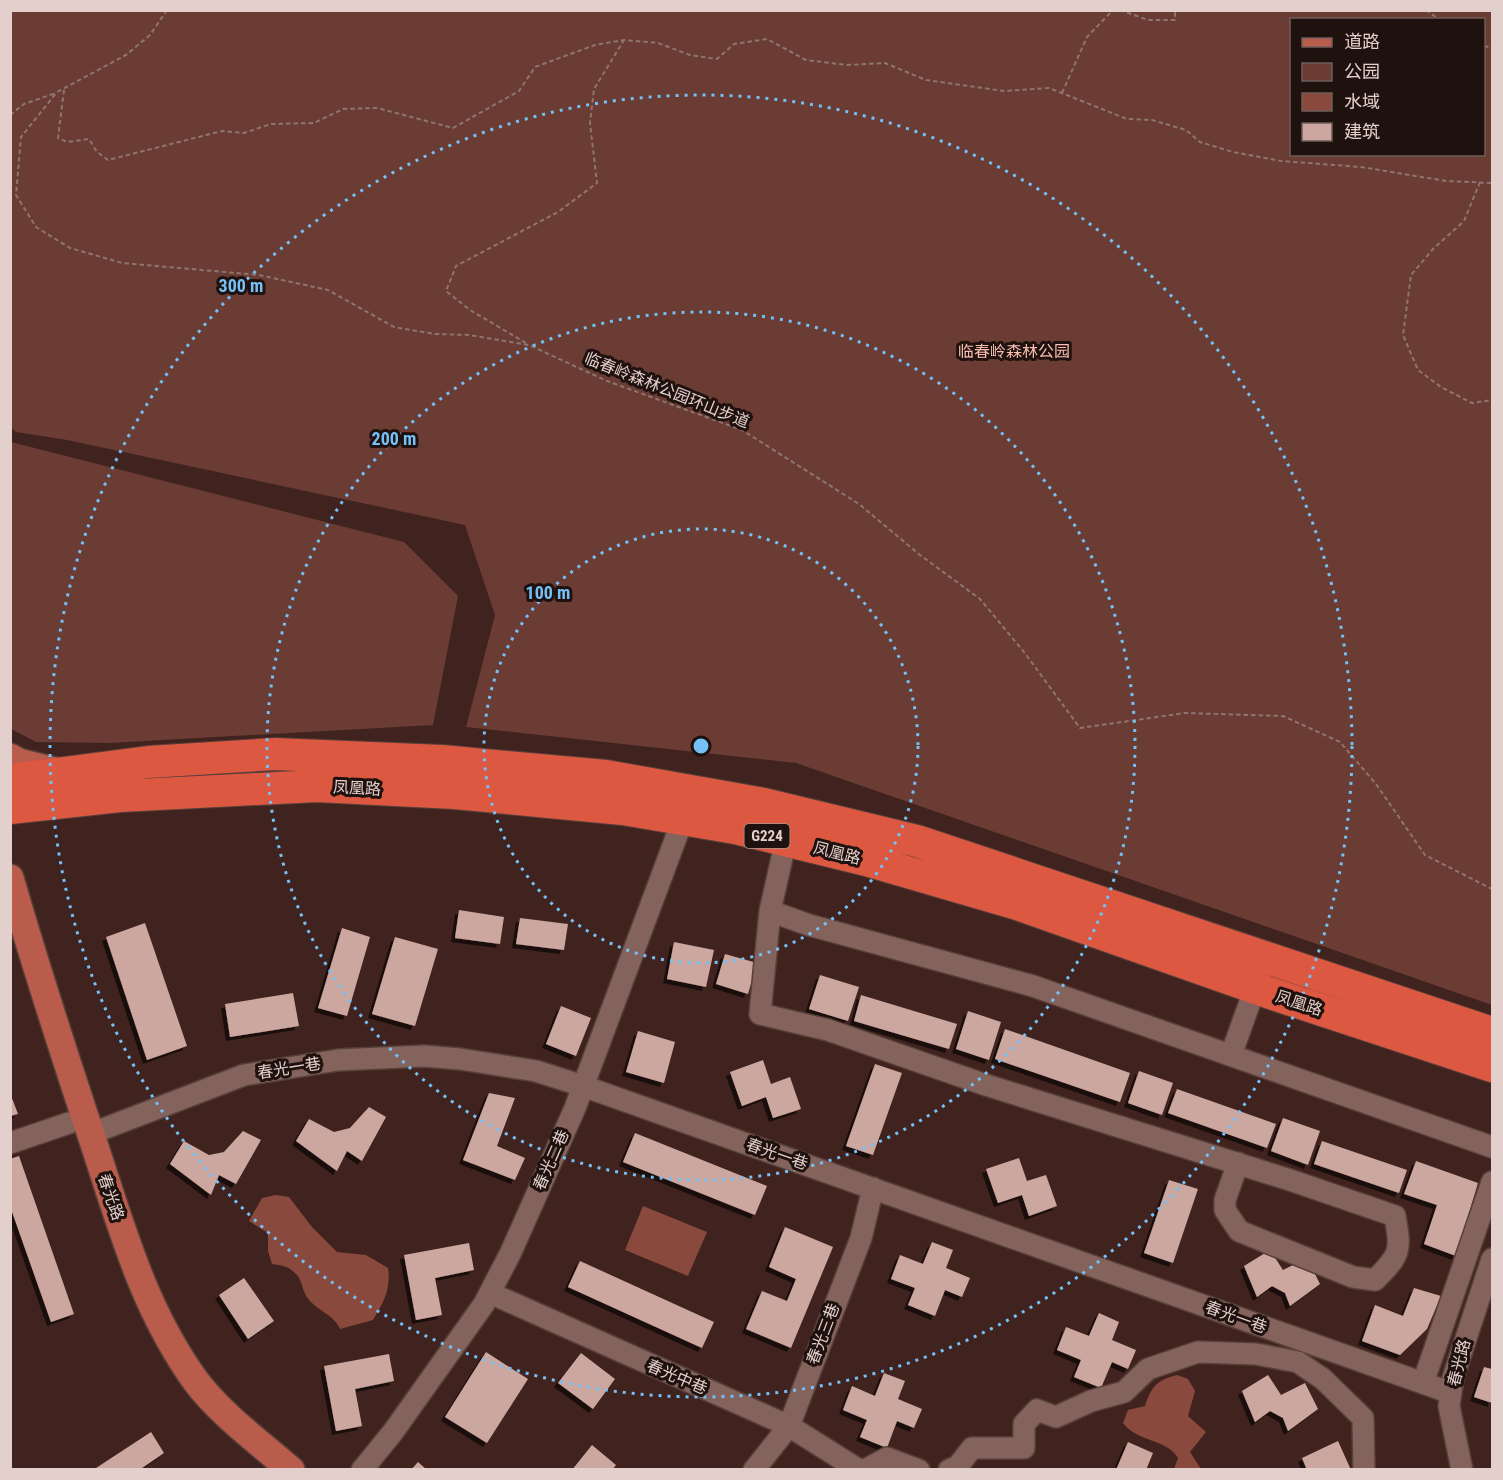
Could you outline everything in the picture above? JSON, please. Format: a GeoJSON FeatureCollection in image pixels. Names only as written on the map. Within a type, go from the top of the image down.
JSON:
{"type":"FeatureCollection","features":[{"type":"Feature","properties":{"kind":"highway","name":"凤凰路"},"geometry":{"type":"LineString","coordinates":[[10,780],[148,762],[275,754],[442,761],[606,776],[764,804],[917,841],[1492,1033]]}},
{"type":"Feature","properties":{"kind":"highway","name":"凤凰路"},"geometry":{"type":"LineString","coordinates":[[10,808],[120,795],[317,786],[454,793],[623,809],[683,819],[786,840],[866,860],[1017,904],[1255,988],[1492,1066]]}},
{"type":"Feature","properties":{"kind":"main road"},"geometry":{"type":"LineString","coordinates":[[10,757],[41,769],[65,773]]}},
{"type":"Feature","properties":{"kind":"main road","name":"春光路"},"geometry":{"type":"LineString","coordinates":[[10,878],[126,1292],[151,1343],[180,1385],[214,1420],[271,1470]]}},
{"type":"Feature","properties":{"kind":"main road","name":"春光路"},"geometry":{"type":"LineString","coordinates":[[10,943],[142,1289],[168,1339],[196,1382],[230,1417],[291,1470]]}},
{"type":"Feature","properties":{"kind":"street","name":"春光二巷"},"geometry":{"type":"LineString","coordinates":[[362,1470],[445,1360],[490,1293],[511,1252],[583,1086],[683,819]]}},
{"type":"Feature","properties":{"kind":"street"},"geometry":{"type":"LineString","coordinates":[[786,840],[770,911],[760,1014],[828,1030],[986,1085],[1238,1163],[1395,1216],[1400,1246],[1392,1263],[1375,1280],[1353,1277],[1239,1231],[1226,1210],[1225,1200],[1238,1163]]}},
{"type":"Feature","properties":{"kind":"street"},"geometry":{"type":"LineString","coordinates":[[770,911],[809,925],[1033,986],[1492,1147]]}},
{"type":"Feature","properties":{"kind":"street"},"geometry":{"type":"LineString","coordinates":[[1231,1056],[1255,988]]}},
{"type":"Feature","properties":{"kind":"street","name":"春光一巷"},"geometry":{"type":"LineString","coordinates":[[10,1143],[80,1129],[243,1075],[338,1060],[424,1056],[460,1059],[536,1071],[1451,1393]]}},
{"type":"Feature","properties":{"kind":"street"},"geometry":{"type":"LineString","coordinates":[[1423,1383],[1492,1182]]}},
{"type":"Feature","properties":{"kind":"street","name":"春光三巷"},"geometry":{"type":"LineString","coordinates":[[754,1470],[789,1426],[861,1238],[873,1188]]}},
{"type":"Feature","properties":{"kind":"street","name":"春光路"},"geometry":{"type":"LineString","coordinates":[[1462,1470],[1449,1406],[1458,1355],[1492,1259]]}},
{"type":"Feature","properties":{"kind":"street","name":"春光中巷"},"geometry":{"type":"LineString","coordinates":[[490,1293],[789,1426],[859,1470]]}},
{"type":"Feature","properties":{"kind":"street"},"geometry":{"type":"LineString","coordinates":[[949,1470],[958,1466],[972,1448],[1024,1448],[1024,1424],[1037,1410],[1056,1417],[1091,1401],[1124,1392],[1148,1369],[1198,1352],[1256,1354],[1298,1362],[1323,1378],[1363,1418],[1364,1470]]}},
{"type":"Feature","properties":{"kind":"street"},"geometry":{"type":"LineString","coordinates":[[866,1470],[887,1458],[919,1470]]}},
{"type":"Feature","properties":{"kind":"path","name":"临春岭森林公园环山步道"},"geometry":{"type":"LineString","coordinates":[[167,10],[150,35],[126,55],[57,92],[21,137],[16,195],[36,227],[70,248],[122,263],[259,275],[327,290],[394,327],[435,334],[469,335],[529,345],[607,381],[742,430],[859,504],[920,555],[980,599],[1024,652],[1080,728],[1185,713],[1283,716],[1340,742],[1376,784],[1425,855],[1492,889]]}},
{"type":"Feature","properties":{"kind":"path"},"geometry":{"type":"LineString","coordinates":[[1062,93],[1087,37],[1113,10]]}},
{"type":"Feature","properties":{"kind":"path"},"geometry":{"type":"LineString","coordinates":[[1120,10],[1148,20],[1175,20],[1175,10]]}},
{"type":"Feature","properties":{"kind":"path"},"geometry":{"type":"LineString","coordinates":[[10,115],[24,104],[65,90],[58,138],[67,142],[89,139],[97,152],[108,160],[222,132],[244,133],[271,124],[314,123],[343,109],[377,108],[453,128],[519,91],[535,68],[595,45],[624,40],[658,43],[690,55],[717,59],[734,44],[767,39],[806,60],[847,65],[885,63],[926,80],[1004,91],[1049,88],[1127,118],[1152,120],[1186,130],[1200,142],[1233,152],[1281,161],[1361,167],[1446,181],[1492,183]]}},
{"type":"Feature","properties":{"kind":"path"},"geometry":{"type":"LineString","coordinates":[[529,345],[470,310],[446,291],[456,266],[558,212],[597,183],[590,123],[594,89],[624,40]]}},
{"type":"Feature","properties":{"kind":"path"},"geometry":{"type":"LineString","coordinates":[[1480,182],[1464,221],[1433,249],[1411,275],[1403,335],[1418,370],[1441,387],[1472,403],[1492,400]]}},
{"type":"Feature","properties":{"kind":"green space","name":"临春岭森林公园"},"geometry":{"type":"Polygon","coordinates":[[[10,11],[1492,11],[1492,1005],[796,763],[466,727],[495,615],[465,525],[67,440],[16,432],[10,426],[10,11]]]}},
{"type":"Feature","properties":{"kind":"green space"},"geometry":{"type":"Polygon","coordinates":[[[11,442],[404,542],[458,596],[433,725],[110,743],[36,742],[11,729],[11,442]]]}},
{"type":"Feature","properties":{"kind":"water"},"geometry":{"type":"Polygon","coordinates":[[[276,1195],[289,1197],[312,1227],[337,1252],[366,1255],[388,1268],[386,1295],[373,1320],[340,1329],[334,1320],[311,1302],[294,1272],[284,1266],[272,1264],[268,1251],[268,1233],[249,1221],[262,1198],[276,1195]]]}},
{"type":"Feature","properties":{"kind":"water"},"geometry":{"type":"Polygon","coordinates":[[[643,1206],[707,1232],[688,1276],[625,1250],[643,1206]]]}},
{"type":"Feature","properties":{"kind":"water"},"geometry":{"type":"Polygon","coordinates":[[[1177,1375],[1188,1379],[1195,1391],[1188,1416],[1206,1432],[1190,1452],[1201,1469],[1174,1469],[1178,1458],[1173,1452],[1167,1447],[1136,1434],[1123,1423],[1128,1410],[1145,1406],[1156,1385],[1164,1379],[1177,1375]]]}},
{"type":"Feature","properties":{"kind":"building"},"geometry":{"type":"Polygon","coordinates":[[[459,910],[504,917],[500,944],[455,938],[459,910]]]}},
{"type":"Feature","properties":{"kind":"building"},"geometry":{"type":"Polygon","coordinates":[[[520,918],[568,924],[564,950],[516,944],[520,918]]]}},
{"type":"Feature","properties":{"kind":"building"},"geometry":{"type":"Polygon","coordinates":[[[145,923],[187,1046],[147,1060],[106,937],[145,923]]]}},
{"type":"Feature","properties":{"kind":"building"},"geometry":{"type":"Polygon","coordinates":[[[342,928],[370,937],[347,1016],[318,1008],[342,928]]]}},
{"type":"Feature","properties":{"kind":"building"},"geometry":{"type":"Polygon","coordinates":[[[395,937],[438,949],[415,1026],[372,1014],[395,937]]]}},
{"type":"Feature","properties":{"kind":"building"},"geometry":{"type":"Polygon","coordinates":[[[674,942],[714,950],[706,987],[667,979],[674,942]]]}},
{"type":"Feature","properties":{"kind":"building"},"geometry":{"type":"Polygon","coordinates":[[[725,954],[757,963],[748,994],[716,984],[725,954]]]}},
{"type":"Feature","properties":{"kind":"building"},"geometry":{"type":"Polygon","coordinates":[[[820,975],[859,987],[848,1021],[809,1009],[820,975]]]}},
{"type":"Feature","properties":{"kind":"building"},"geometry":{"type":"Polygon","coordinates":[[[293,993],[299,1026],[230,1037],[225,1004],[293,993]]]}},
{"type":"Feature","properties":{"kind":"building"},"geometry":{"type":"Polygon","coordinates":[[[861,995],[957,1024],[949,1049],[854,1021],[861,995]]]}},
{"type":"Feature","properties":{"kind":"building"},"geometry":{"type":"Polygon","coordinates":[[[561,1006],[591,1018],[576,1056],[546,1044],[561,1006]]]}},
{"type":"Feature","properties":{"kind":"building"},"geometry":{"type":"Polygon","coordinates":[[[968,1011],[1001,1022],[989,1060],[956,1049],[968,1011]]]}},
{"type":"Feature","properties":{"kind":"building"},"geometry":{"type":"Polygon","coordinates":[[[1005,1029],[1130,1073],[1120,1102],[995,1059],[1005,1029]]]}},
{"type":"Feature","properties":{"kind":"building"},"geometry":{"type":"Polygon","coordinates":[[[638,1031],[675,1042],[664,1083],[626,1072],[638,1031]]]}},
{"type":"Feature","properties":{"kind":"building"},"geometry":{"type":"Polygon","coordinates":[[[763,1060],[771,1084],[790,1077],[801,1109],[773,1118],[766,1097],[742,1106],[730,1072],[763,1060]]]}},
{"type":"Feature","properties":{"kind":"building"},"geometry":{"type":"Polygon","coordinates":[[[875,1064],[902,1073],[873,1155],[846,1146],[875,1064]]]}},
{"type":"Feature","properties":{"kind":"building"},"geometry":{"type":"Polygon","coordinates":[[[1139,1071],[1173,1083],[1162,1115],[1128,1103],[1139,1071]]]}},
{"type":"Feature","properties":{"kind":"building"},"geometry":{"type":"Polygon","coordinates":[[[1177,1089],[1276,1124],[1267,1148],[1168,1113],[1177,1089]]]}},
{"type":"Feature","properties":{"kind":"building"},"geometry":{"type":"Polygon","coordinates":[[[10,1093],[18,1114],[10,1116],[10,1093]]]}},
{"type":"Feature","properties":{"kind":"building"},"geometry":{"type":"Polygon","coordinates":[[[489,1093],[515,1098],[497,1146],[525,1158],[515,1180],[463,1160],[489,1093]]]}},
{"type":"Feature","properties":{"kind":"building"},"geometry":{"type":"Polygon","coordinates":[[[369,1107],[386,1117],[362,1161],[347,1151],[337,1171],[296,1141],[309,1119],[334,1132],[350,1128],[369,1107]]]}},
{"type":"Feature","properties":{"kind":"building"},"geometry":{"type":"Polygon","coordinates":[[[1283,1118],[1320,1131],[1308,1165],[1271,1151],[1283,1118]]]}},
{"type":"Feature","properties":{"kind":"building"},"geometry":{"type":"Polygon","coordinates":[[[243,1131],[261,1140],[236,1184],[219,1175],[211,1195],[170,1164],[184,1141],[209,1155],[224,1152],[243,1131]]]}},
{"type":"Feature","properties":{"kind":"building"},"geometry":{"type":"Polygon","coordinates":[[[635,1133],[767,1186],[755,1215],[623,1162],[635,1133]]]}},
{"type":"Feature","properties":{"kind":"building"},"geometry":{"type":"Polygon","coordinates":[[[1322,1141],[1407,1170],[1399,1193],[1314,1164],[1322,1141]]]}},
{"type":"Feature","properties":{"kind":"building"},"geometry":{"type":"Polygon","coordinates":[[[19,1156],[74,1314],[51,1322],[10,1206],[10,1159],[19,1156]]]}},
{"type":"Feature","properties":{"kind":"building"},"geometry":{"type":"Polygon","coordinates":[[[1019,1158],[1027,1181],[1046,1175],[1057,1206],[1029,1216],[1022,1195],[998,1203],[986,1169],[1019,1158]]]}},
{"type":"Feature","properties":{"kind":"building"},"geometry":{"type":"Polygon","coordinates":[[[1416,1161],[1478,1183],[1456,1256],[1424,1244],[1437,1205],[1404,1194],[1416,1161]]]}},
{"type":"Feature","properties":{"kind":"building"},"geometry":{"type":"Polygon","coordinates":[[[1169,1180],[1198,1189],[1173,1263],[1144,1253],[1169,1180]]]}},
{"type":"Feature","properties":{"kind":"building"},"geometry":{"type":"Polygon","coordinates":[[[785,1227],[833,1247],[791,1348],[746,1329],[762,1291],[787,1301],[796,1279],[769,1267],[785,1227]]]}},
{"type":"Feature","properties":{"kind":"building"},"geometry":{"type":"Polygon","coordinates":[[[932,1242],[953,1250],[946,1268],[970,1278],[962,1297],[945,1290],[935,1316],[908,1305],[915,1288],[891,1279],[900,1255],[923,1264],[932,1242]]]}},
{"type":"Feature","properties":{"kind":"building"},"geometry":{"type":"Polygon","coordinates":[[[469,1243],[474,1270],[435,1278],[442,1315],[416,1320],[404,1255],[469,1243]]]}},
{"type":"Feature","properties":{"kind":"building"},"geometry":{"type":"Polygon","coordinates":[[[1270,1250],[1283,1270],[1307,1258],[1320,1284],[1290,1306],[1285,1293],[1272,1286],[1257,1297],[1244,1266],[1270,1250]]]}},
{"type":"Feature","properties":{"kind":"building"},"geometry":{"type":"Polygon","coordinates":[[[580,1261],[714,1322],[702,1348],[568,1287],[580,1261]]]}},
{"type":"Feature","properties":{"kind":"building"},"geometry":{"type":"Polygon","coordinates":[[[244,1278],[274,1321],[248,1339],[219,1295],[244,1278]]]}},
{"type":"Feature","properties":{"kind":"building"},"geometry":{"type":"Polygon","coordinates":[[[1414,1288],[1441,1296],[1427,1329],[1400,1355],[1362,1341],[1375,1305],[1403,1316],[1414,1288]]]}},
{"type":"Feature","properties":{"kind":"building"},"geometry":{"type":"Polygon","coordinates":[[[1099,1313],[1119,1322],[1112,1340],[1136,1350],[1128,1369],[1112,1362],[1101,1388],[1074,1377],[1081,1360],[1057,1350],[1066,1327],[1089,1336],[1099,1313]]]}},
{"type":"Feature","properties":{"kind":"building"},"geometry":{"type":"Polygon","coordinates":[[[486,1352],[528,1379],[487,1443],[445,1417],[486,1352]]]}},
{"type":"Feature","properties":{"kind":"building"},"geometry":{"type":"Polygon","coordinates":[[[581,1353],[615,1379],[593,1409],[558,1383],[581,1353]]]}},
{"type":"Feature","properties":{"kind":"building"},"geometry":{"type":"Polygon","coordinates":[[[389,1354],[394,1381],[355,1389],[362,1426],[336,1431],[324,1366],[389,1354]]]}},
{"type":"Feature","properties":{"kind":"building"},"geometry":{"type":"Polygon","coordinates":[[[1484,1367],[1492,1369],[1492,1403],[1474,1397],[1484,1367]]]}},
{"type":"Feature","properties":{"kind":"building"},"geometry":{"type":"Polygon","coordinates":[[[884,1373],[905,1381],[898,1399],[922,1409],[914,1428],[897,1421],[887,1448],[860,1437],[867,1420],[843,1410],[852,1386],[875,1396],[884,1373]]]}},
{"type":"Feature","properties":{"kind":"building"},"geometry":{"type":"Polygon","coordinates":[[[1268,1375],[1281,1395],[1305,1383],[1318,1409],[1288,1431],[1283,1418],[1270,1411],[1255,1422],[1242,1391],[1268,1375]]]}},
{"type":"Feature","properties":{"kind":"building"},"geometry":{"type":"Polygon","coordinates":[[[151,1432],[164,1453],[139,1470],[93,1470],[151,1432]]]}},
{"type":"Feature","properties":{"kind":"building"},"geometry":{"type":"Polygon","coordinates":[[[1338,1441],[1351,1470],[1307,1470],[1302,1458],[1338,1441]]]}},
{"type":"Feature","properties":{"kind":"building"},"geometry":{"type":"Polygon","coordinates":[[[1128,1442],[1153,1453],[1146,1470],[1116,1470],[1128,1442]]]}},
{"type":"Feature","properties":{"kind":"building"},"geometry":{"type":"Polygon","coordinates":[[[592,1445],[616,1465],[612,1470],[572,1470],[592,1445]]]}},
{"type":"Feature","properties":{"kind":"building"},"geometry":{"type":"Polygon","coordinates":[[[418,1462],[427,1470],[411,1470],[418,1462]]]}}]}
